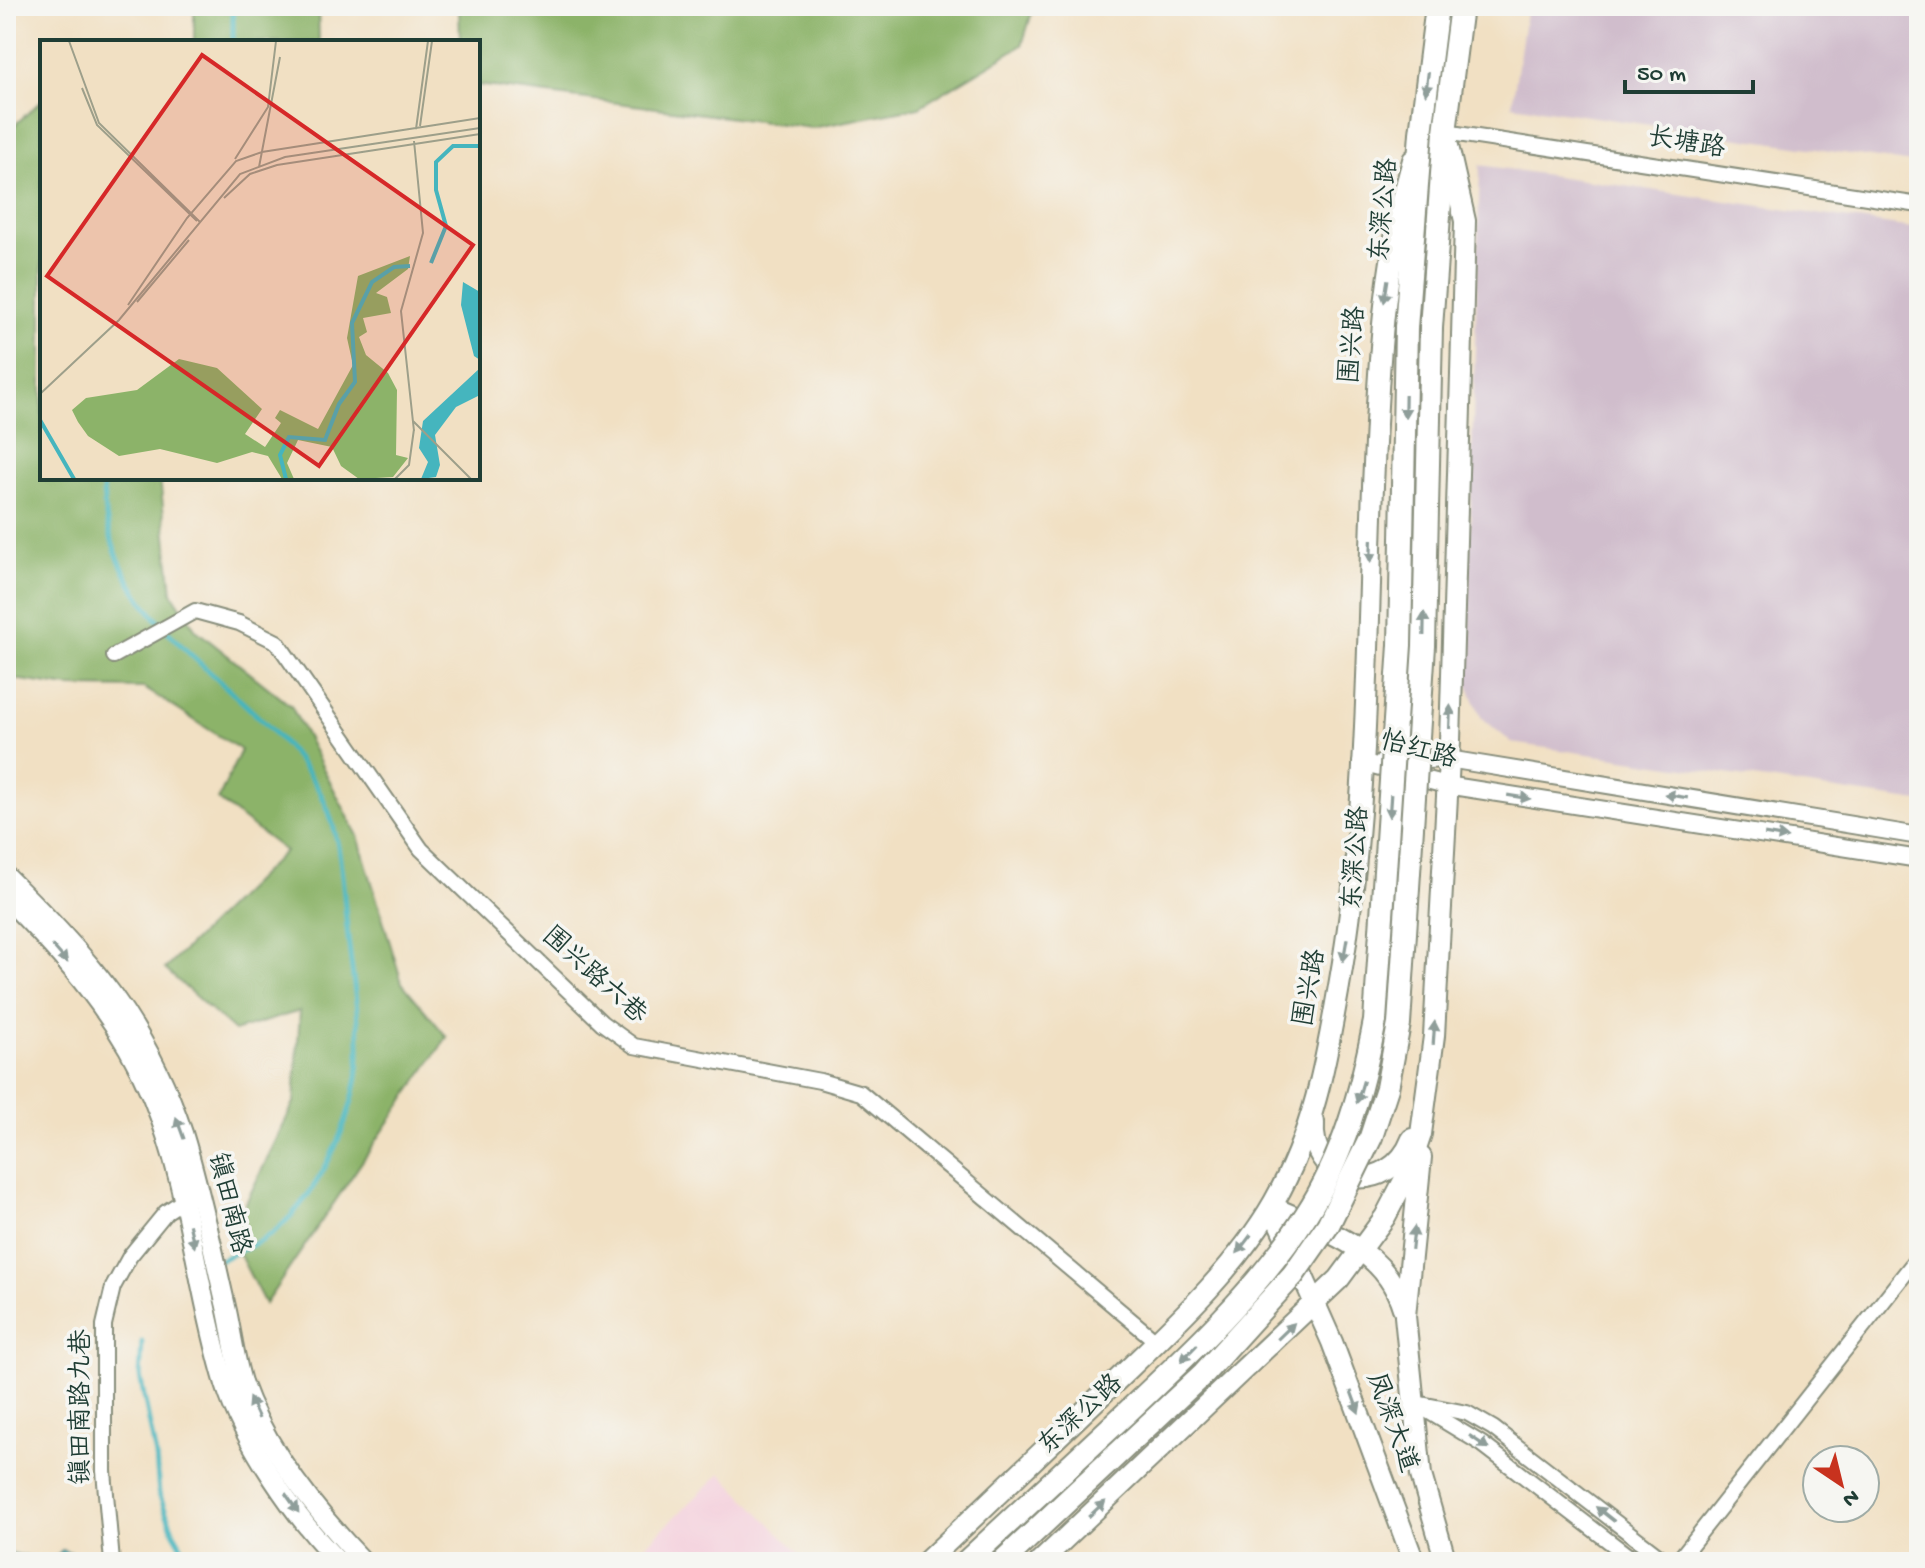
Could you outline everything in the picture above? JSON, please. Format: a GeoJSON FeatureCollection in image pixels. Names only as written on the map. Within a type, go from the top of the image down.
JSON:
{"type":"FeatureCollection","features":[{"type":"Feature","properties":{"kind":"highway","name":"东深公路"},"geometry":{"type":"LineString","coordinates":[[966,1562],[1187,1356],[1255,1281],[1307,1213],[1349,1128],[1363,1082],[1375,1021],[1400,645],[1406,328],[1421,133],[1437,6]]}},
{"type":"Feature","properties":{"kind":"highway","name":"东深公路"},"geometry":{"type":"LineString","coordinates":[[1002,1562],[1204,1373],[1293,1275],[1328,1225],[1371,1137],[1387,1088],[1399,1024],[1424,646],[1431,328],[1445,132],[1461,6]]}},
{"type":"Feature","properties":{"kind":"main road"},"geometry":{"type":"LineString","coordinates":[[1405,1316],[1434,1036],[1448,759],[1465,221],[1445,132]]}},
{"type":"Feature","properties":{"kind":"main road","name":"围兴路"},"geometry":{"type":"LineString","coordinates":[[926,1562],[1157,1342],[1238,1252],[1272,1207],[1298,1159],[1315,1112],[1349,928],[1361,763],[1380,327],[1400,205],[1421,133]]}},
{"type":"Feature","properties":{"kind":"main road","name":"镇田南路"},"geometry":{"type":"LineString","coordinates":[[6,876],[64,932],[126,1011],[166,1090],[191,1196],[226,1386],[266,1464],[294,1507],[339,1562]]}},
{"type":"Feature","properties":{"kind":"main road","name":"镇田南路"},"geometry":{"type":"LineString","coordinates":[[6,898],[52,944],[113,1019],[151,1096],[191,1196],[209,1230],[242,1381],[278,1456],[364,1562]]}},
{"type":"Feature","properties":{"kind":"main road"},"geometry":{"type":"LineString","coordinates":[[1315,1112],[1316,1146],[1324,1161],[1338,1173],[1355,1178],[1373,1177],[1388,1171],[1411,1143],[1428,1089]]}},
{"type":"Feature","properties":{"kind":"main road"},"geometry":{"type":"LineString","coordinates":[[1040,1562],[1315,1303],[1362,1249],[1385,1217],[1408,1173],[1421,1134],[1428,1089]]}},
{"type":"Feature","properties":{"kind":"main road"},"geometry":{"type":"LineString","coordinates":[[1272,1207],[1362,1249],[1390,1278],[1405,1316]]}},
{"type":"Feature","properties":{"kind":"main road","name":"凤深大道"},"geometry":{"type":"LineString","coordinates":[[1272,1207],[1315,1303],[1414,1562]]}},
{"type":"Feature","properties":{"kind":"main road","name":"凤深大道"},"geometry":{"type":"LineString","coordinates":[[1405,1316],[1411,1402],[1421,1475],[1446,1562]]}},
{"type":"Feature","properties":{"kind":"street","name":"长塘路"},"geometry":{"type":"LineString","coordinates":[[1445,132],[1919,205]]}},
{"type":"Feature","properties":{"kind":"street","name":"围兴路六巷"},"geometry":{"type":"LineString","coordinates":[[114,656],[195,611],[239,623],[277,642],[421,849],[602,1023],[634,1046],[820,1081],[861,1093],[1157,1342]]}},
{"type":"Feature","properties":{"kind":"street","name":"怡红路"},"geometry":{"type":"LineString","coordinates":[[1361,763],[1448,759],[1919,836]]}},
{"type":"Feature","properties":{"kind":"street","name":"怡红路"},"geometry":{"type":"LineString","coordinates":[[1361,763],[1446,785],[1919,859]]}},
{"type":"Feature","properties":{"kind":"street","name":"镇田南路九巷"},"geometry":{"type":"LineString","coordinates":[[112,1562],[104,1471],[104,1325],[113,1287],[130,1256],[166,1212],[191,1196]]}},
{"type":"Feature","properties":{"kind":"street"},"geometry":{"type":"LineString","coordinates":[[1677,1562],[1919,1256]]}},
{"type":"Feature","properties":{"kind":"street"},"geometry":{"type":"LineString","coordinates":[[1411,1402],[1482,1444],[1636,1562]]}},
{"type":"Feature","properties":{"kind":"street"},"geometry":{"type":"LineString","coordinates":[[1411,1402],[1467,1413],[1493,1428],[1667,1562]]}},
{"type":"Feature","properties":{"kind":"shaded area"},"geometry":{"type":"Polygon","coordinates":[[[1527,6],[1919,6],[1919,164],[1512,105],[1527,6]]]}},
{"type":"Feature","properties":{"kind":"shaded area"},"geometry":{"type":"Polygon","coordinates":[[[1480,165],[1919,229],[1919,802],[1512,743],[1481,717],[1466,680],[1480,165]]]}},
{"type":"Feature","properties":{"kind":"shaded area"},"geometry":{"type":"Polygon","coordinates":[[[721,1473],[807,1562],[628,1562],[721,1473]]]}},
{"type":"Feature","properties":{"kind":"green space"},"geometry":{"type":"Polygon","coordinates":[[[194,6],[318,6],[319,40],[194,40],[194,6]]]}},
{"type":"Feature","properties":{"kind":"green space"},"geometry":{"type":"Polygon","coordinates":[[[459,6],[1034,6],[1022,45],[919,107],[812,128],[480,85],[480,40],[460,40],[459,6]]]}},
{"type":"Feature","properties":{"kind":"green space"},"geometry":{"type":"Polygon","coordinates":[[[40,102],[40,480],[160,480],[172,593],[196,630],[291,706],[358,836],[402,983],[447,1037],[265,1304],[230,1236],[294,1103],[300,1011],[234,1031],[165,969],[285,851],[218,800],[241,750],[144,688],[69,687],[6,678],[6,133],[40,102]]]}},
{"type":"Feature","properties":{"kind":"water"},"geometry":{"type":"Polygon","coordinates":[[[62,1550],[74,1553],[73,1562],[6,1562],[6,1553],[52,1560],[62,1550]]]}},
{"type":"Feature","properties":{"kind":"waterway"},"geometry":{"type":"LineString","coordinates":[[233,6],[233,40]]}},
{"type":"Feature","properties":{"kind":"waterway"},"geometry":{"type":"LineString","coordinates":[[103,480],[109,530],[126,575],[152,613],[183,648],[288,748],[325,803],[340,856],[359,1039],[357,1079],[351,1104],[330,1157],[300,1205],[264,1239],[220,1260]]}},
{"type":"Feature","properties":{"kind":"waterway"},"geometry":{"type":"LineString","coordinates":[[142,1342],[140,1376],[156,1456],[159,1494],[174,1533],[191,1562]]}}]}
